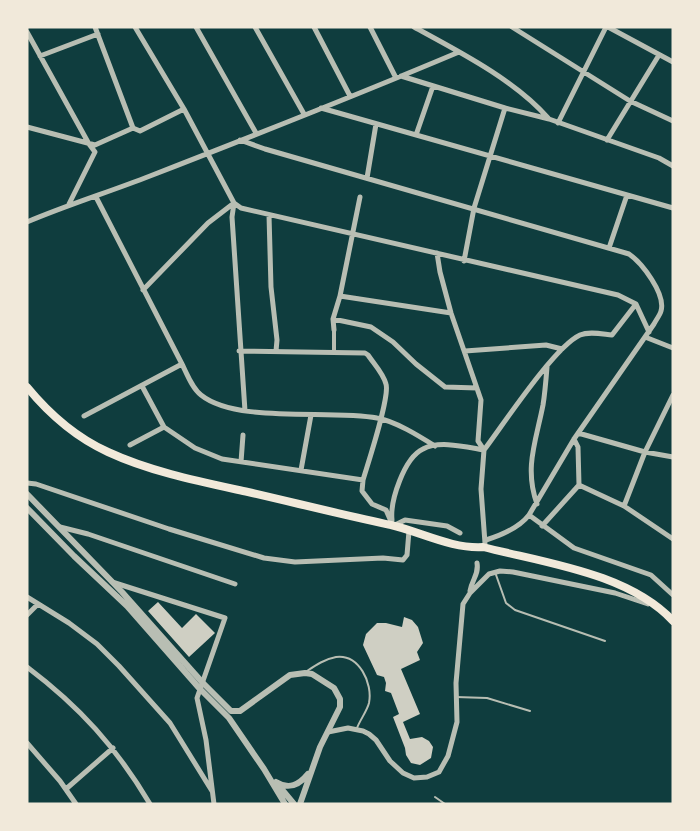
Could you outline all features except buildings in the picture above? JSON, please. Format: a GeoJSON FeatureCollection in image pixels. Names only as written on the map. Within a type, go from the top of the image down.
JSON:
{"type":"FeatureCollection","features":[{"type":"Feature","properties":{"kind":"main road"},"geometry":{"type":"LineString","coordinates":[[27,387],[64,426],[109,453],[208,483],[393,526],[468,548],[485,544],[608,580],[635,592],[673,621]]}},
{"type":"Feature","properties":{"kind":"street"},"geometry":{"type":"LineString","coordinates":[[95,27],[133,128]]}},
{"type":"Feature","properties":{"kind":"street"},"geometry":{"type":"LineString","coordinates":[[135,27],[184,110],[234,203],[241,208],[618,295],[636,304],[649,332]]}},
{"type":"Feature","properties":{"kind":"street"},"geometry":{"type":"LineString","coordinates":[[196,27],[256,133]]}},
{"type":"Feature","properties":{"kind":"street"},"geometry":{"type":"LineString","coordinates":[[255,27],[304,114]]}},
{"type":"Feature","properties":{"kind":"street"},"geometry":{"type":"LineString","coordinates":[[314,27],[350,96]]}},
{"type":"Feature","properties":{"kind":"street"},"geometry":{"type":"LineString","coordinates":[[370,27],[398,77],[549,119],[658,158],[673,166]]}},
{"type":"Feature","properties":{"kind":"street"},"geometry":{"type":"LineString","coordinates":[[414,27],[459,51],[533,101],[549,119]]}},
{"type":"Feature","properties":{"kind":"street"},"geometry":{"type":"LineString","coordinates":[[512,27],[630,101],[673,121]]}},
{"type":"Feature","properties":{"kind":"street"},"geometry":{"type":"LineString","coordinates":[[558,123],[607,27],[673,62]]}},
{"type":"Feature","properties":{"kind":"street"},"geometry":{"type":"LineString","coordinates":[[27,32],[29,42],[40,56],[88,144],[95,152],[69,204]]}},
{"type":"Feature","properties":{"kind":"street"},"geometry":{"type":"LineString","coordinates":[[40,56],[98,34]]}},
{"type":"Feature","properties":{"kind":"street"},"geometry":{"type":"LineString","coordinates":[[27,222],[69,204],[96,197],[208,153],[459,51]]}},
{"type":"Feature","properties":{"kind":"street"},"geometry":{"type":"LineString","coordinates":[[607,140],[659,55]]}},
{"type":"Feature","properties":{"kind":"street"},"geometry":{"type":"LineString","coordinates":[[416,135],[433,86]]}},
{"type":"Feature","properties":{"kind":"street"},"geometry":{"type":"LineString","coordinates":[[320,108],[673,208]]}},
{"type":"Feature","properties":{"kind":"street"},"geometry":{"type":"LineString","coordinates":[[464,261],[474,208],[506,108]]}},
{"type":"Feature","properties":{"kind":"street"},"geometry":{"type":"LineString","coordinates":[[27,127],[95,145],[133,128],[140,130],[184,110]]}},
{"type":"Feature","properties":{"kind":"street"},"geometry":{"type":"LineString","coordinates":[[367,178],[376,124]]}},
{"type":"Feature","properties":{"kind":"street"},"geometry":{"type":"LineString","coordinates":[[240,140],[629,254],[637,260],[657,289],[662,306],[661,311],[649,332],[574,439],[537,504],[524,521],[485,544],[481,489],[484,450],[562,350],[580,335],[592,333],[612,335],[636,304]]}},
{"type":"Feature","properties":{"kind":"street"},"geometry":{"type":"LineString","coordinates":[[609,248],[627,195]]}},
{"type":"Feature","properties":{"kind":"street"},"geometry":{"type":"LineString","coordinates":[[96,197],[195,390],[201,396],[214,403],[245,411],[380,418],[435,446]]}},
{"type":"Feature","properties":{"kind":"street"},"geometry":{"type":"LineString","coordinates":[[334,351],[333,319],[340,296],[360,197]]}},
{"type":"Feature","properties":{"kind":"street"},"geometry":{"type":"LineString","coordinates":[[143,290],[208,223],[234,203]]}},
{"type":"Feature","properties":{"kind":"street"},"geometry":{"type":"LineString","coordinates":[[234,203],[232,217],[239,351],[245,411]]}},
{"type":"Feature","properties":{"kind":"street"},"geometry":{"type":"LineString","coordinates":[[269,215],[276,351]]}},
{"type":"Feature","properties":{"kind":"street"},"geometry":{"type":"LineString","coordinates":[[437,254],[451,313],[482,404],[478,441],[484,450]]}},
{"type":"Feature","properties":{"kind":"street"},"geometry":{"type":"LineString","coordinates":[[340,296],[451,313]]}},
{"type":"Feature","properties":{"kind":"street"},"geometry":{"type":"LineString","coordinates":[[333,319],[371,327],[393,342],[445,387],[477,388]]}},
{"type":"Feature","properties":{"kind":"street"},"geometry":{"type":"LineString","coordinates":[[645,337],[673,348]]}},
{"type":"Feature","properties":{"kind":"street"},"geometry":{"type":"LineString","coordinates":[[465,351],[546,345],[562,350]]}},
{"type":"Feature","properties":{"kind":"street"},"geometry":{"type":"LineString","coordinates":[[239,351],[365,353],[380,372],[387,392],[384,411],[363,480],[363,494],[372,504],[386,510],[393,526]]}},
{"type":"Feature","properties":{"kind":"street"},"geometry":{"type":"LineString","coordinates":[[84,416],[182,364]]}},
{"type":"Feature","properties":{"kind":"street"},"geometry":{"type":"LineString","coordinates":[[537,504],[531,487],[531,462],[543,406],[547,367]]}},
{"type":"Feature","properties":{"kind":"street"},"geometry":{"type":"LineString","coordinates":[[142,386],[164,427],[195,448],[222,459],[363,480]]}},
{"type":"Feature","properties":{"kind":"street"},"geometry":{"type":"LineString","coordinates":[[624,506],[645,452],[673,395]]}},
{"type":"Feature","properties":{"kind":"street"},"geometry":{"type":"LineString","coordinates":[[665,410],[673,414]]}},
{"type":"Feature","properties":{"kind":"street"},"geometry":{"type":"LineString","coordinates":[[301,470],[311,415]]}},
{"type":"Feature","properties":{"kind":"street"},"geometry":{"type":"LineString","coordinates":[[130,445],[164,427]]}},
{"type":"Feature","properties":{"kind":"street"},"geometry":{"type":"LineString","coordinates":[[578,433],[645,452],[673,457]]}},
{"type":"Feature","properties":{"kind":"street"},"geometry":{"type":"LineString","coordinates":[[242,462],[243,435]]}},
{"type":"Feature","properties":{"kind":"street"},"geometry":{"type":"LineString","coordinates":[[542,526],[579,484],[578,447],[574,439]]}},
{"type":"Feature","properties":{"kind":"street"},"geometry":{"type":"LineString","coordinates":[[393,526],[392,502],[402,475],[422,449],[453,446],[484,450]]}},
{"type":"Feature","properties":{"kind":"street"},"geometry":{"type":"LineString","coordinates":[[27,483],[68,494],[169,529],[264,558],[295,562],[383,558],[403,560],[407,555],[409,531]]}},
{"type":"Feature","properties":{"kind":"street"},"geometry":{"type":"LineString","coordinates":[[579,484],[624,506],[673,538]]}},
{"type":"Feature","properties":{"kind":"street"},"geometry":{"type":"LineString","coordinates":[[27,494],[145,616],[200,685],[234,713],[290,675],[305,673],[326,682],[338,693],[340,707],[312,767],[300,804]]}},
{"type":"Feature","properties":{"kind":"street"},"geometry":{"type":"LineString","coordinates":[[27,508],[127,606],[229,718],[285,804]]}},
{"type":"Feature","properties":{"kind":"street"},"geometry":{"type":"LineString","coordinates":[[529,515],[574,548],[651,575],[673,594]]}},
{"type":"Feature","properties":{"kind":"street"},"geometry":{"type":"LineString","coordinates":[[393,526],[405,520],[447,526],[460,533]]}},
{"type":"Feature","properties":{"kind":"street"},"geometry":{"type":"LineString","coordinates":[[58,526],[235,584]]}},
{"type":"Feature","properties":{"kind":"street"},"geometry":{"type":"LineString","coordinates":[[470,592],[478,571],[477,563]]}},
{"type":"Feature","properties":{"kind":"street"},"geometry":{"type":"LineString","coordinates":[[328,732],[348,728],[369,734],[376,740],[390,761],[403,773],[414,778],[427,777],[439,772],[448,756],[457,722],[456,697],[462,609],[470,592],[489,574],[513,572],[615,592],[658,608]]}},
{"type":"Feature","properties":{"kind":"street"},"geometry":{"type":"LineString","coordinates":[[112,582],[225,618],[197,698],[206,740],[214,804]]}},
{"type":"Feature","properties":{"kind":"street"},"geometry":{"type":"LineString","coordinates":[[27,597],[69,623],[97,644],[119,666],[170,723],[214,794]]}},
{"type":"Feature","properties":{"kind":"street"},"geometry":{"type":"LineString","coordinates":[[27,615],[38,604]]}},
{"type":"Feature","properties":{"kind":"street"},"geometry":{"type":"LineString","coordinates":[[27,667],[68,701],[113,748],[150,804]]}},
{"type":"Feature","properties":{"kind":"street"},"geometry":{"type":"LineString","coordinates":[[27,743],[76,804]]}},
{"type":"Feature","properties":{"kind":"street"},"geometry":{"type":"LineString","coordinates":[[66,789],[113,748]]}},
{"type":"Feature","properties":{"kind":"street"},"geometry":{"type":"LineString","coordinates":[[276,782],[283,786],[295,785],[303,780],[312,767]]}},
{"type":"Feature","properties":{"kind":"street"},"geometry":{"type":"LineString","coordinates":[[264,769],[294,804]]}},
{"type":"Feature","properties":{"kind":"lane"},"geometry":{"type":"LineString","coordinates":[[495,572],[507,603],[515,610],[605,641]]}},
{"type":"Feature","properties":{"kind":"lane"},"geometry":{"type":"LineString","coordinates":[[305,673],[323,660],[337,657],[348,658],[363,671],[370,686],[369,704],[356,729]]}},
{"type":"Feature","properties":{"kind":"lane"},"geometry":{"type":"LineString","coordinates":[[456,697],[487,698],[530,711]]}},
{"type":"Feature","properties":{"kind":"lane"},"geometry":{"type":"LineString","coordinates":[[435,797],[446,804]]}}]}
